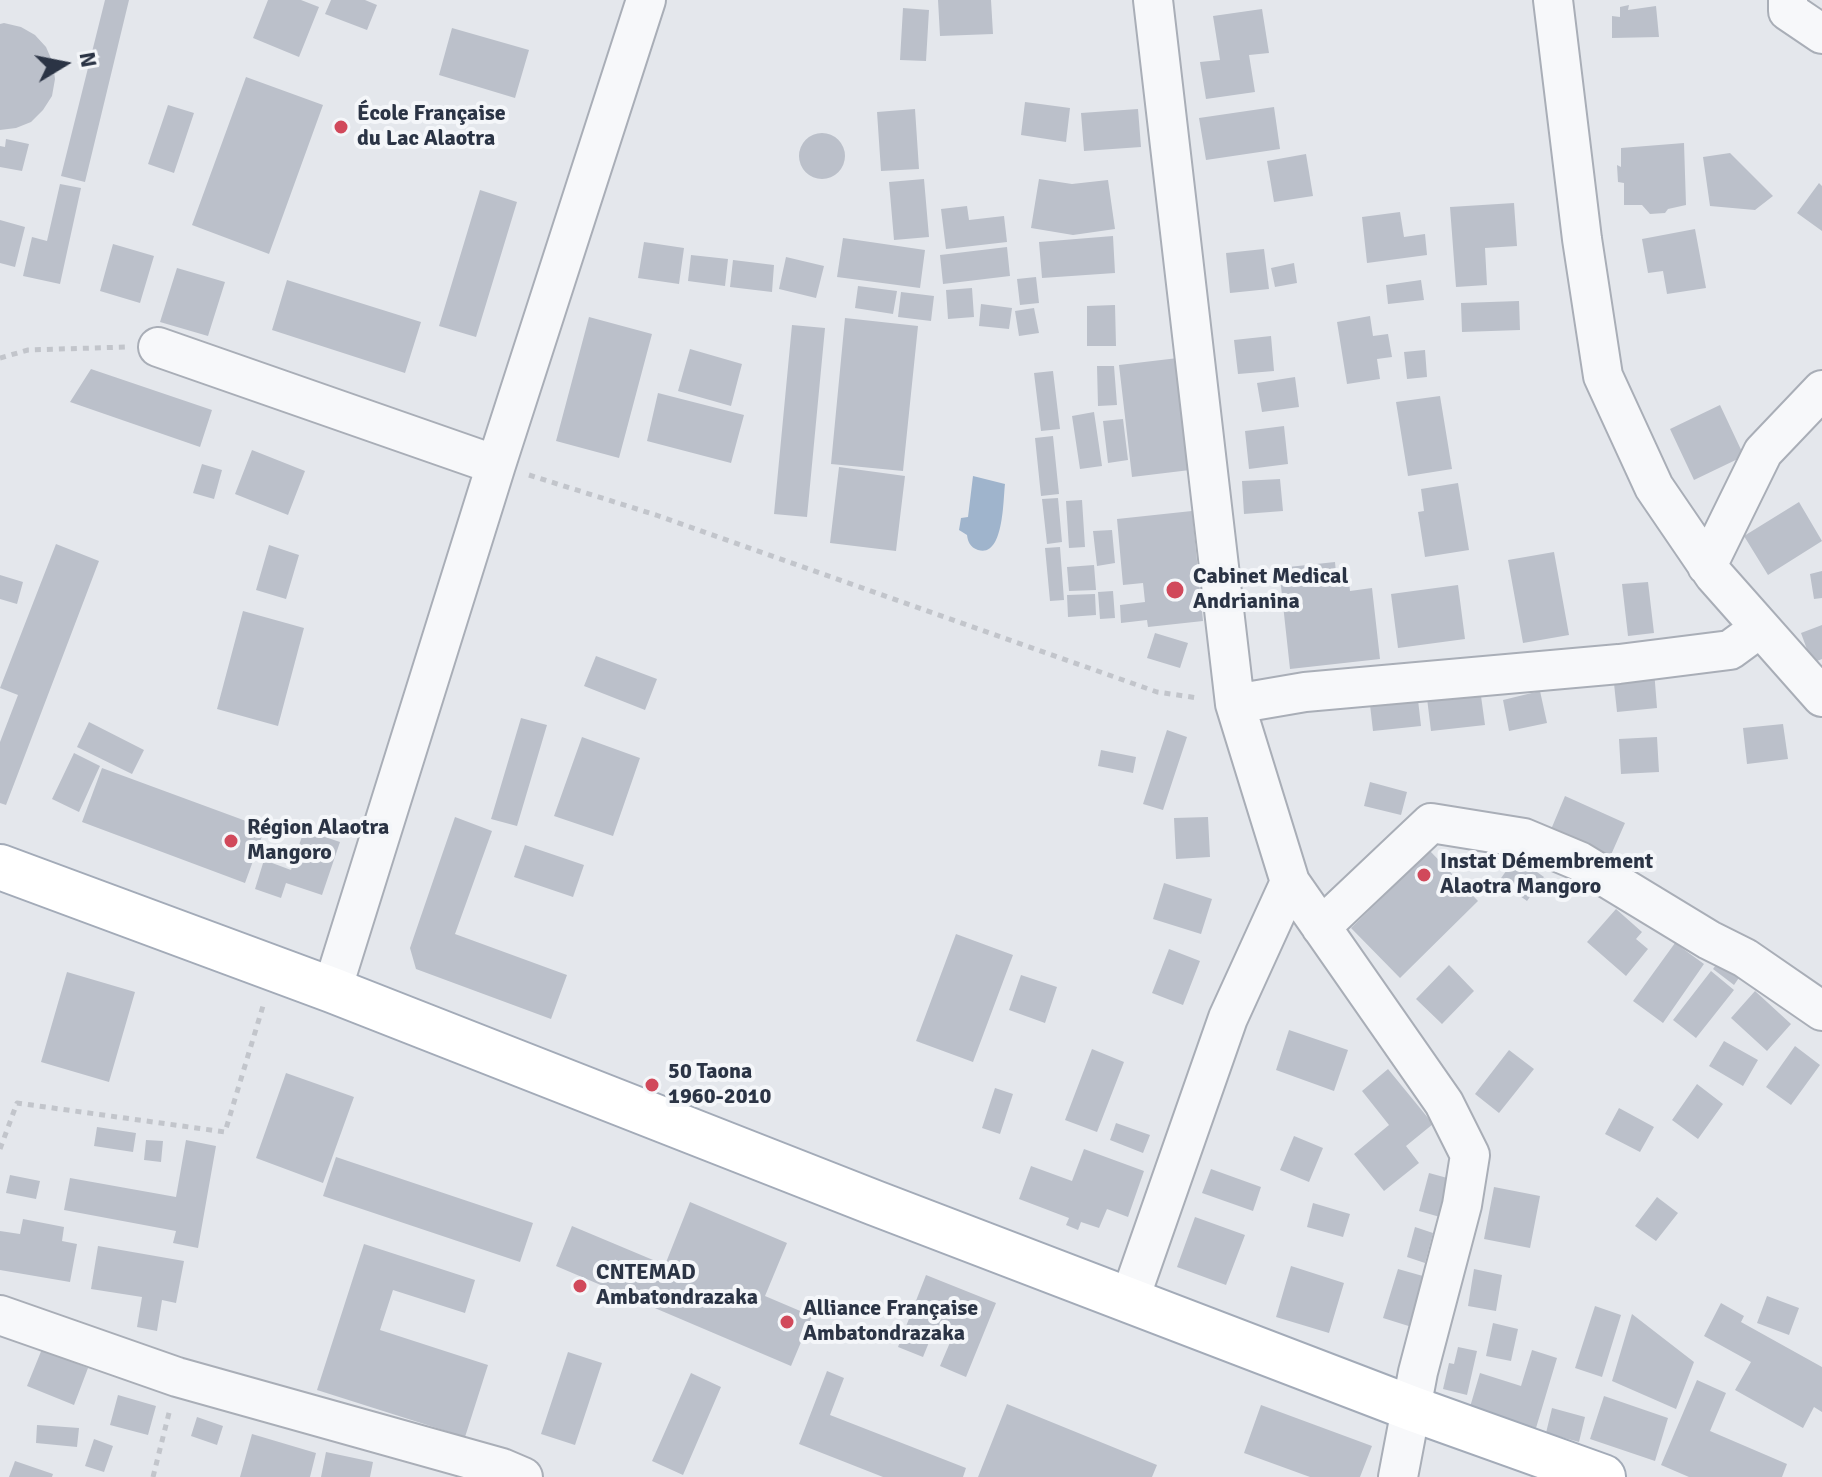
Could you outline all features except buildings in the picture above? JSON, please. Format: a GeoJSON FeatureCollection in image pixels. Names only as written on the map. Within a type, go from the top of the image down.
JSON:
{"type":"FeatureCollection","features":[{"type":"Feature","properties":{"kind":"main road"},"geometry":{"type":"LineString","coordinates":[[0,867],[275,968],[1129,1301],[1603,1477]]}},
{"type":"Feature","properties":{"kind":"street"},"geometry":{"type":"LineString","coordinates":[[332,990],[646,0]]}},
{"type":"Feature","properties":{"kind":"street"},"geometry":{"type":"LineString","coordinates":[[1153,0],[1235,704],[1290,882],[1444,1103],[1470,1155],[1462,1205],[1418,1372],[1398,1477]]}},
{"type":"Feature","properties":{"kind":"street"},"geometry":{"type":"LineString","coordinates":[[1553,0],[1582,239],[1603,376],[1654,487],[1707,566],[1822,697]]}},
{"type":"Feature","properties":{"kind":"street"},"geometry":{"type":"LineString","coordinates":[[1788,0],[1788,11],[1822,34]]}},
{"type":"Feature","properties":{"kind":"street"},"geometry":{"type":"LineString","coordinates":[[158,347],[496,465]]}},
{"type":"Feature","properties":{"kind":"street"},"geometry":{"type":"LineString","coordinates":[[1707,566],[1763,452],[1822,390]]}},
{"type":"Feature","properties":{"kind":"street"},"geometry":{"type":"LineString","coordinates":[[1235,704],[1305,692],[1619,664],[1730,650],[1760,628]]}},
{"type":"Feature","properties":{"kind":"street"},"geometry":{"type":"LineString","coordinates":[[1321,927],[1431,823],[1524,838],[1579,861],[1709,940],[1745,958],[1822,1011]]}},
{"type":"Feature","properties":{"kind":"street"},"geometry":{"type":"LineString","coordinates":[[1129,1301],[1228,1018],[1290,882]]}},
{"type":"Feature","properties":{"kind":"street"},"geometry":{"type":"LineString","coordinates":[[0,1315],[38,1331],[177,1377],[502,1468],[523,1477]]}},
{"type":"Feature","properties":{"kind":"path"},"geometry":{"type":"LineString","coordinates":[[0,358],[28,350],[158,347]]}},
{"type":"Feature","properties":{"kind":"path"},"geometry":{"type":"LineString","coordinates":[[496,465],[656,515],[1157,692],[1235,704]]}},
{"type":"Feature","properties":{"kind":"path"},"geometry":{"type":"LineString","coordinates":[[0,1149],[17,1103],[225,1132],[275,968]]}},
{"type":"Feature","properties":{"kind":"path"},"geometry":{"type":"LineString","coordinates":[[153,1477],[177,1377]]}},
{"type":"Feature","properties":{"kind":"water"},"geometry":{"type":"Polygon","coordinates":[[[973,476],[1005,484],[997,537],[987,550],[973,547],[967,535],[959,530],[961,518],[968,517],[973,476]]]}},
{"type":"Feature","properties":{"kind":"place","name":"École Française du Lac Alaotra"},"geometry":{"type":"Point","coordinates":[341,127]}},
{"type":"Feature","properties":{"kind":"place","name":"Cabinet Medical Andrianina"},"geometry":{"type":"Point","coordinates":[1175,590]}},
{"type":"Feature","properties":{"kind":"place","name":"Région Alaotra Mangoro"},"geometry":{"type":"Point","coordinates":[231,841]}},
{"type":"Feature","properties":{"kind":"place","name":"Instat Démembrement Alaotra Mangoro"},"geometry":{"type":"Point","coordinates":[1424,875]}},
{"type":"Feature","properties":{"kind":"place","name":"50 Taona 1960-2010"},"geometry":{"type":"Point","coordinates":[652,1085]}},
{"type":"Feature","properties":{"kind":"place","name":"CNTEMAD Ambatondrazaka"},"geometry":{"type":"Point","coordinates":[580,1286]}},
{"type":"Feature","properties":{"kind":"place","name":"Alliance Française Ambatondrazaka"},"geometry":{"type":"Point","coordinates":[787,1322]}}]}
